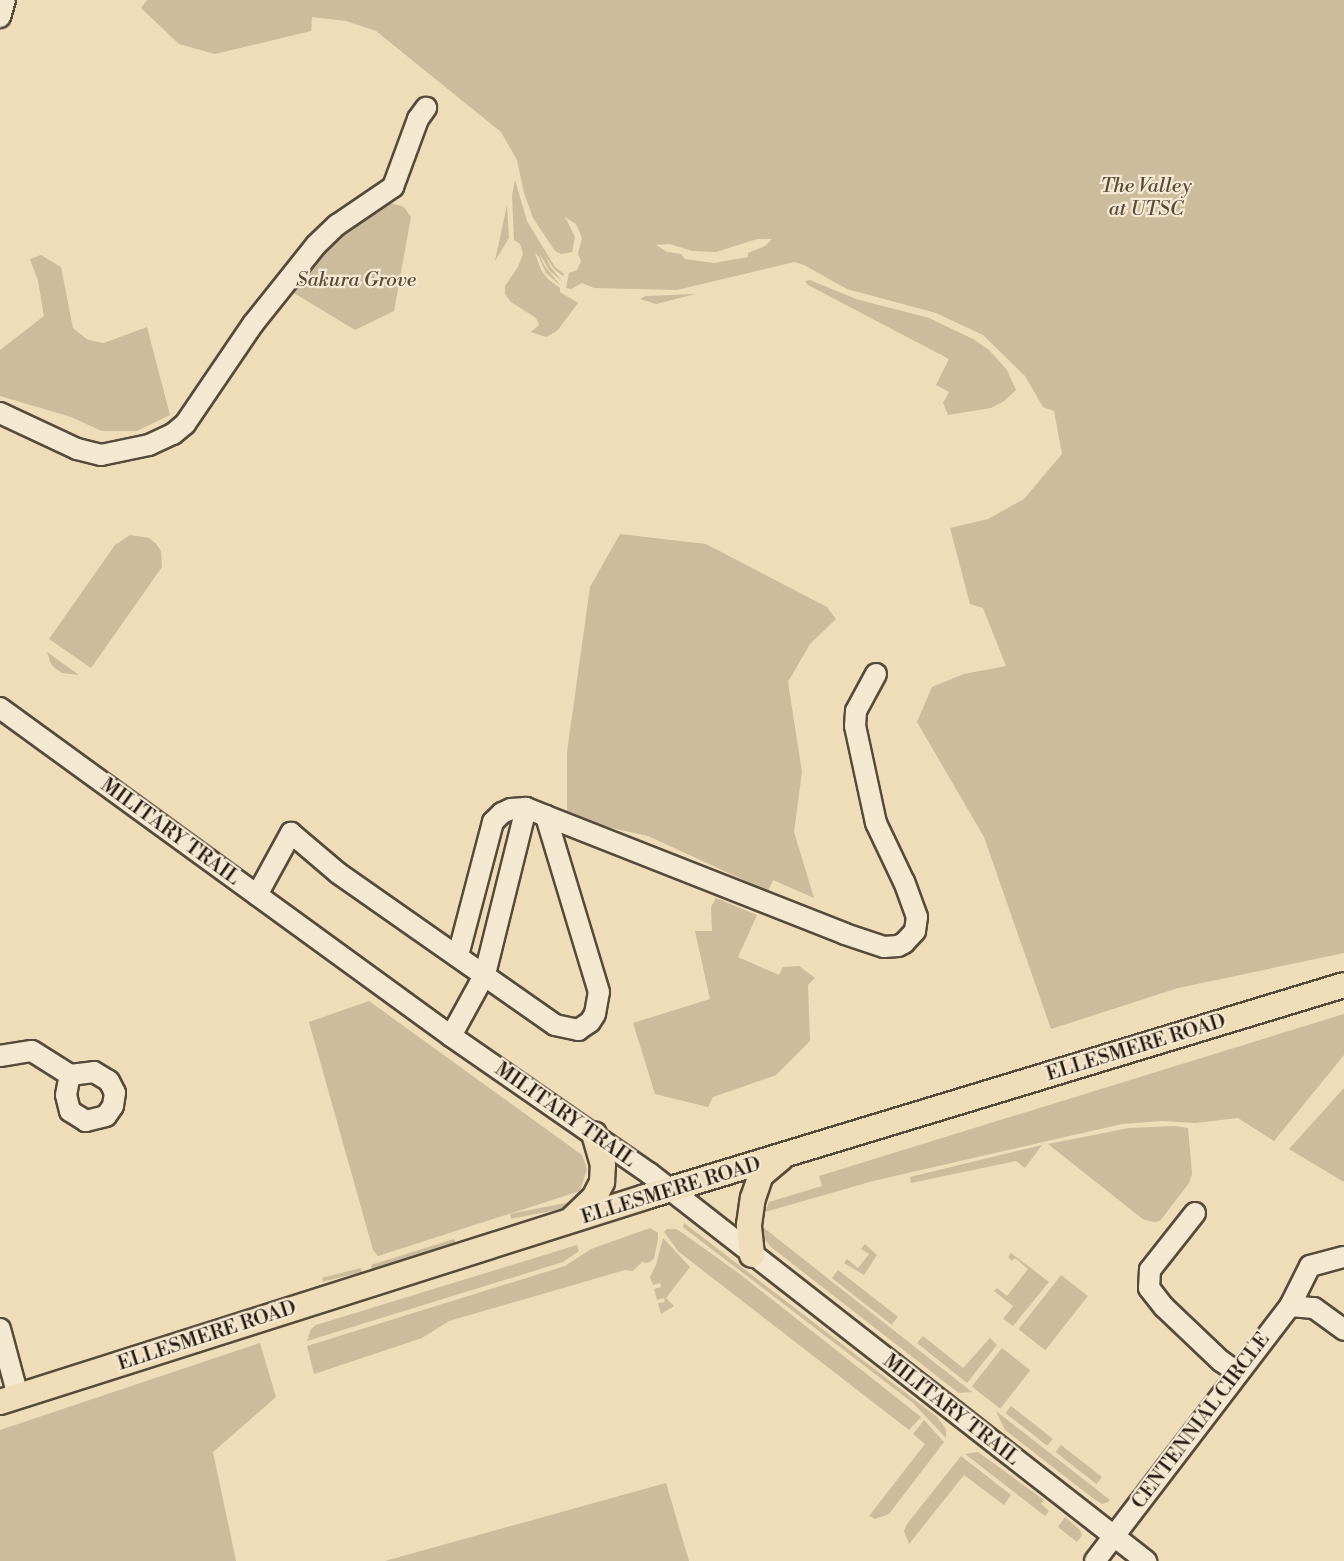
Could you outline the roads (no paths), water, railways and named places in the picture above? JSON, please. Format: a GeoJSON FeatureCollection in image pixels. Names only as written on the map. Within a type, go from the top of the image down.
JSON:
{"type":"FeatureCollection","features":[{"type":"Feature","properties":{"kind":"main road","name":"ELLESMERE ROAD"},"geometry":{"type":"LineString","coordinates":[[9,1399],[670,1190],[1344,985]]}},
{"type":"Feature","properties":{"kind":"main road"},"geometry":{"type":"LineString","coordinates":[[569,1222],[594,1198],[602,1182],[603,1165],[594,1134]]}},
{"type":"Feature","properties":{"kind":"main road"},"geometry":{"type":"LineString","coordinates":[[752,1255],[749,1225],[753,1198],[761,1175],[783,1156]]}},
{"type":"Feature","properties":{"kind":"street"},"geometry":{"type":"LineString","coordinates":[[0,17],[5,0]]}},
{"type":"Feature","properties":{"kind":"street"},"geometry":{"type":"LineString","coordinates":[[2,416],[77,449],[101,455],[149,445],[173,434],[186,423],[253,324],[316,245],[337,225],[393,187],[418,119],[426,108]]}},
{"type":"Feature","properties":{"kind":"street"},"geometry":{"type":"LineString","coordinates":[[458,955],[493,822],[511,808],[526,808],[857,938],[884,947],[904,944],[915,931],[915,909],[876,824],[855,726],[856,711],[876,674]]}},
{"type":"Feature","properties":{"kind":"street","name":"MILITARY TRAIL"},"geometry":{"type":"LineString","coordinates":[[0,708],[451,1036],[594,1134],[670,1190],[1146,1561]]}},
{"type":"Feature","properties":{"kind":"street"},"geometry":{"type":"LineString","coordinates":[[451,1036],[485,974],[526,808]]}},
{"type":"Feature","properties":{"kind":"street"},"geometry":{"type":"LineString","coordinates":[[257,895],[291,833],[338,873],[559,1028],[578,1030],[590,1022],[595,1014],[599,992],[546,816]]}},
{"type":"Feature","properties":{"kind":"street"},"geometry":{"type":"LineString","coordinates":[[0,1056],[32,1051],[70,1076]]}},
{"type":"Feature","properties":{"kind":"street"},"geometry":{"type":"LineString","coordinates":[[1195,1213],[1150,1270],[1149,1288],[1164,1307],[1221,1361],[1237,1372]]}},
{"type":"Feature","properties":{"kind":"street","name":"CENTENNIAL CIRCLE"},"geometry":{"type":"LineString","coordinates":[[1095,1561],[1237,1372],[1290,1306],[1310,1266],[1344,1257]]}},
{"type":"Feature","properties":{"kind":"street"},"geometry":{"type":"LineString","coordinates":[[1290,1306],[1314,1308],[1344,1330]]}},
{"type":"Feature","properties":{"kind":"street"},"geometry":{"type":"LineString","coordinates":[[0,1329],[9,1399]]}},
{"type":"Feature","properties":{"kind":"park label","name":"The Valley at UTSC"},"geometry":{"type":"Point","coordinates":[1146,198]}},
{"type":"Feature","properties":{"kind":"park label","name":"Sakura Grove"},"geometry":{"type":"Point","coordinates":[356,280]}}]}
